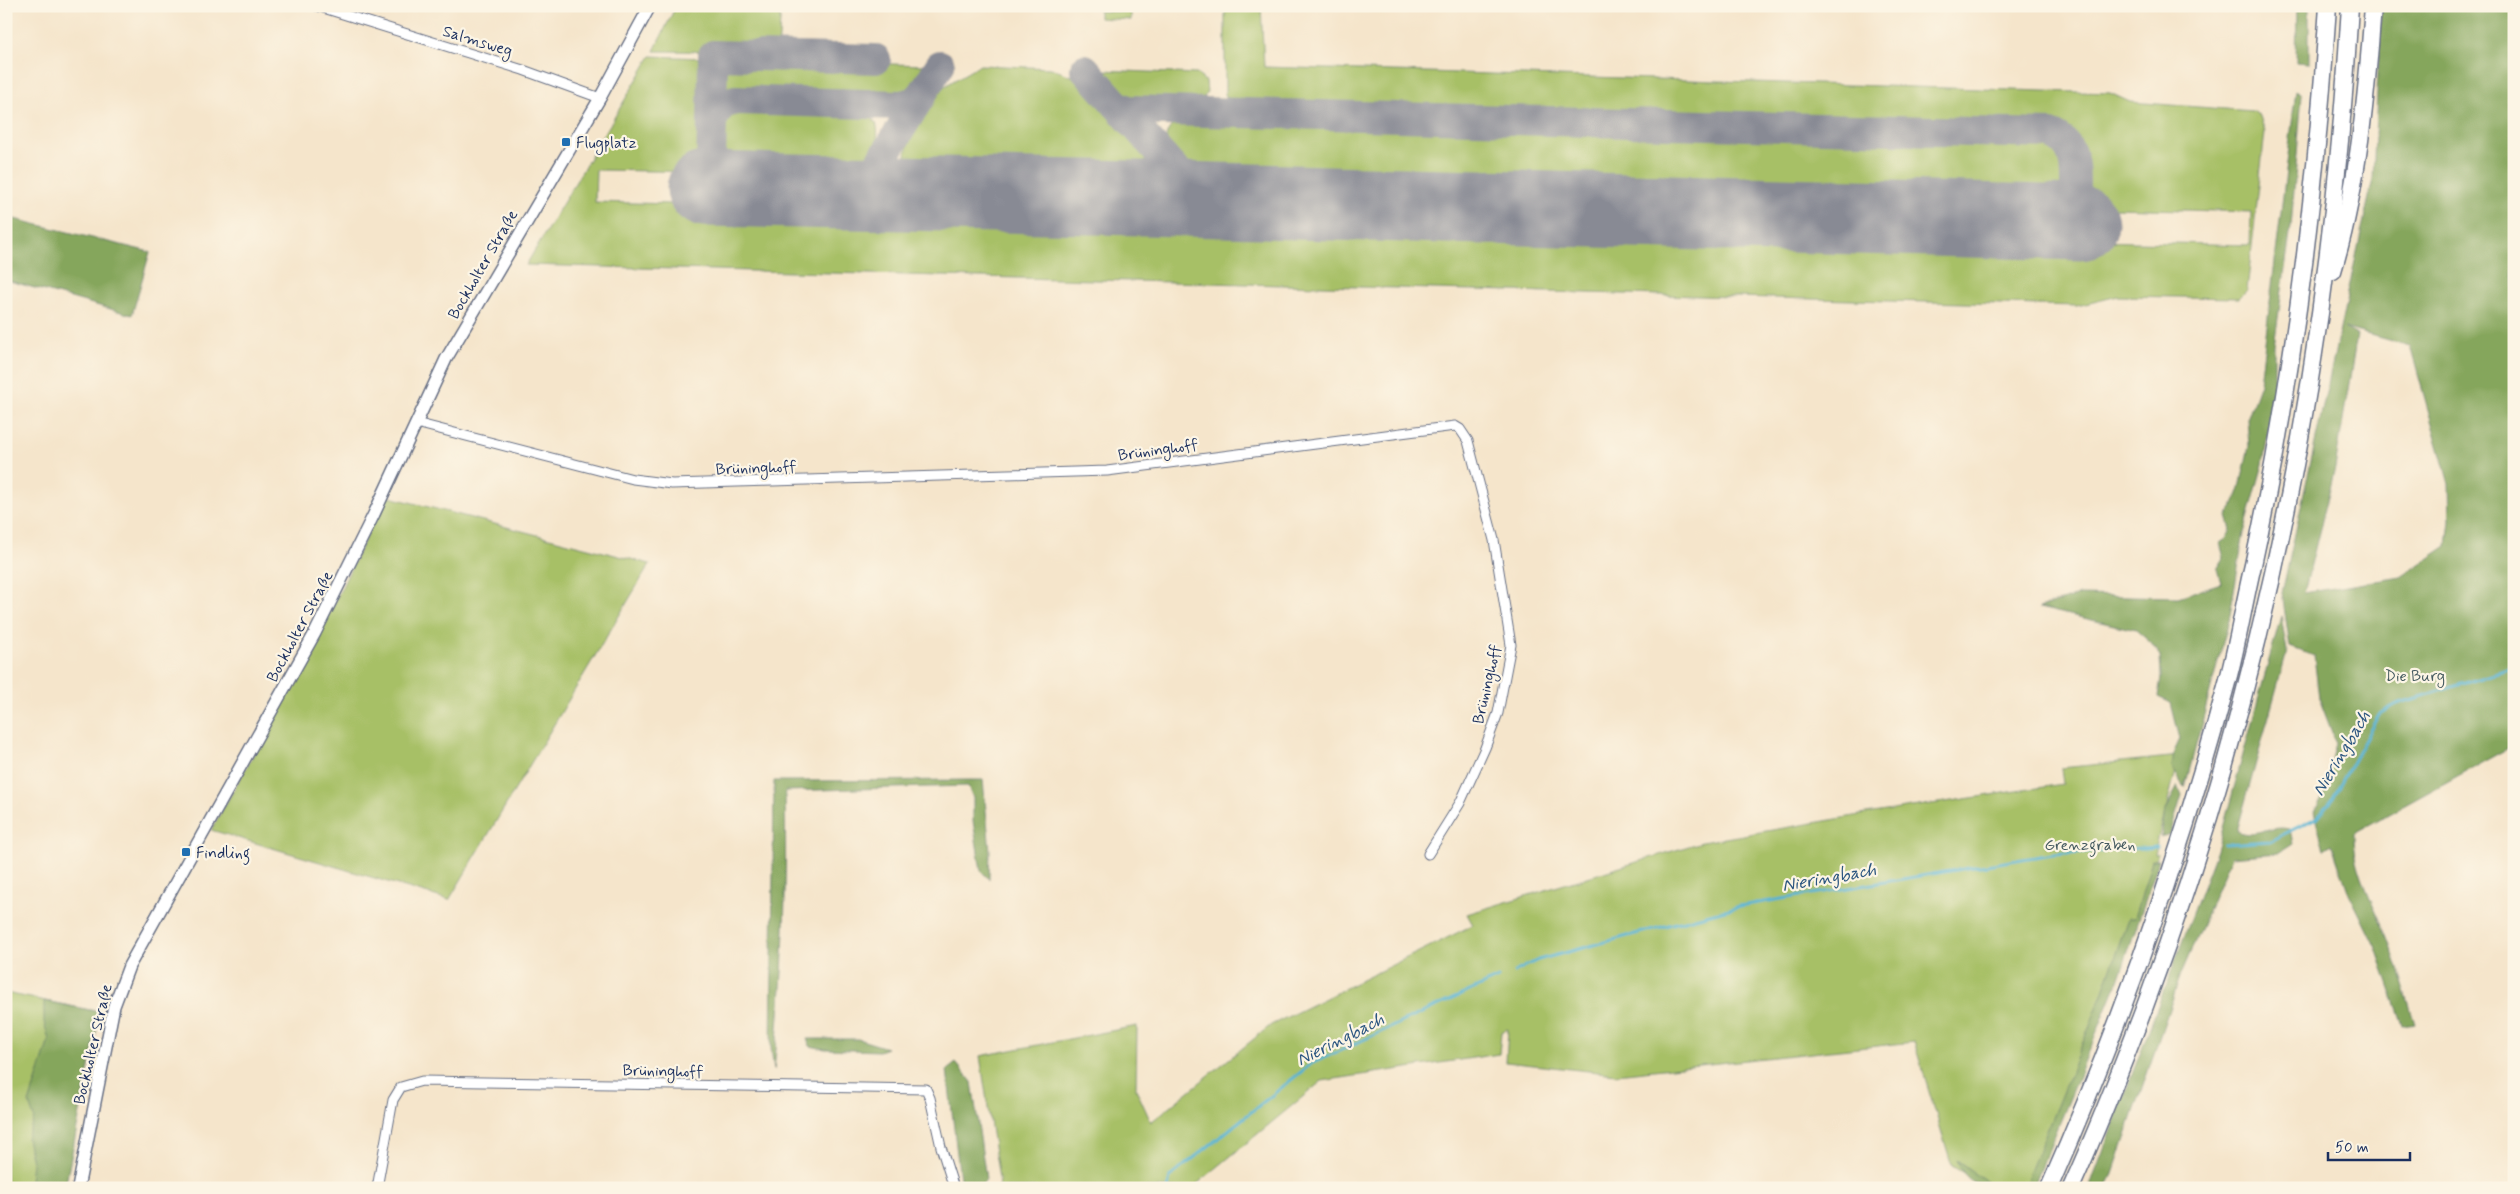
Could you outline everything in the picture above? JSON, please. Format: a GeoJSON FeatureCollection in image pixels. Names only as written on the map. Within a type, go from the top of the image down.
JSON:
{"type":"FeatureCollection","features":[{"type":"Feature","properties":{"kind":"highway"},"geometry":{"type":"LineString","coordinates":[[2049,1188],[2143,952],[2176,858],[2229,676],[2269,492],[2291,364],[2314,176],[2328,6]]}},
{"type":"Feature","properties":{"kind":"highway"},"geometry":{"type":"LineString","coordinates":[[2071,1188],[2126,1056],[2172,932],[2204,836],[2247,681],[2274,570],[2304,416],[2322,306],[2337,182],[2350,6]]}},
{"type":"Feature","properties":{"kind":"highway"},"geometry":{"type":"LineString","coordinates":[[2322,306],[2340,249],[2354,171],[2373,6]]}},
{"type":"Feature","properties":{"kind":"street","name":"Salmsweg"},"geometry":{"type":"LineString","coordinates":[[317,6],[524,70],[600,98]]}},
{"type":"Feature","properties":{"kind":"street","name":"Bockholter Straße"},"geometry":{"type":"LineString","coordinates":[[78,1188],[114,1006],[129,966],[315,633],[374,514],[446,359],[600,98],[650,6]]}},
{"type":"Feature","properties":{"kind":"street","name":"Brüninghoff"},"geometry":{"type":"LineString","coordinates":[[416,423],[633,479],[672,484],[1107,471],[1455,426],[1460,428],[1468,441],[1494,540],[1511,645],[1498,713],[1485,748],[1460,803],[1428,854]]}},
{"type":"Feature","properties":{"kind":"street","name":"Brüninghoff"},"geometry":{"type":"LineString","coordinates":[[377,1188],[393,1100],[401,1087],[422,1081],[926,1089],[954,1188]]}},
{"type":"Feature","properties":{"kind":"green space"},"geometry":{"type":"Polygon","coordinates":[[[676,6],[781,6],[778,52],[654,51],[676,6]]]}},
{"type":"Feature","properties":{"kind":"green space"},"geometry":{"type":"Polygon","coordinates":[[[1225,6],[1261,6],[1264,67],[2110,93],[2130,102],[2253,111],[2260,116],[2265,132],[2247,290],[2239,298],[2118,296],[2077,306],[526,265],[651,56],[702,58],[706,61],[703,172],[596,170],[595,202],[2250,245],[2251,212],[2081,207],[2081,169],[2076,147],[2060,131],[2047,126],[1239,106],[1229,101],[1225,94],[1225,6]]]}},
{"type":"Feature","properties":{"kind":"green space"},"geometry":{"type":"Polygon","coordinates":[[[2297,6],[2309,6],[2309,63],[2296,62],[2297,6]]]}},
{"type":"Feature","properties":{"kind":"green space","name":"Die Burg"},"geometry":{"type":"Polygon","coordinates":[[[2381,6],[2514,6],[2514,745],[2354,833],[2360,871],[2389,943],[2415,1024],[2403,1026],[2376,948],[2348,891],[2332,845],[2324,850],[2314,812],[2323,796],[2336,743],[2319,698],[2314,656],[2290,647],[2282,593],[2373,179],[2381,6]],[[2344,328],[2357,335],[2335,468],[2304,593],[2401,577],[2447,546],[2450,521],[2449,484],[2410,346],[2344,328]]]}},
{"type":"Feature","properties":{"kind":"green space"},"geometry":{"type":"Polygon","coordinates":[[[1099,11],[1131,12],[1131,20],[1099,18],[1099,11]]]}},
{"type":"Feature","properties":{"kind":"green space"},"geometry":{"type":"Polygon","coordinates":[[[723,59],[925,65],[908,91],[904,95],[893,99],[724,94],[718,88],[719,65],[723,59]]]}},
{"type":"Feature","properties":{"kind":"green space"},"geometry":{"type":"Polygon","coordinates":[[[980,65],[1051,68],[1084,81],[1094,88],[1144,146],[1146,165],[1141,177],[1132,183],[926,177],[916,171],[909,165],[906,159],[906,151],[932,102],[944,87],[980,65]]]}},
{"type":"Feature","properties":{"kind":"green space"},"geometry":{"type":"Polygon","coordinates":[[[1101,70],[1197,74],[1206,82],[1207,92],[1201,102],[1195,104],[1125,103],[1097,73],[1101,70]]]}},
{"type":"Feature","properties":{"kind":"green space"},"geometry":{"type":"Polygon","coordinates":[[[2296,90],[2302,94],[2291,227],[2274,346],[2274,397],[2263,464],[2244,533],[2229,620],[2185,787],[2172,768],[2174,752],[2180,739],[2171,703],[2158,697],[2161,677],[2160,656],[2151,643],[2136,630],[2039,608],[2080,595],[2178,597],[2221,583],[2217,569],[2224,558],[2220,543],[2226,539],[2231,530],[2227,516],[2234,505],[2240,488],[2249,446],[2247,419],[2260,383],[2296,90]]]}},
{"type":"Feature","properties":{"kind":"green space"},"geometry":{"type":"Polygon","coordinates":[[[743,106],[854,110],[866,113],[876,123],[876,146],[864,167],[851,175],[741,173],[732,171],[718,157],[718,132],[723,118],[734,109],[743,106]]]}},
{"type":"Feature","properties":{"kind":"green space"},"geometry":{"type":"Polygon","coordinates":[[[1186,118],[2038,138],[2052,142],[2062,150],[2068,160],[2070,172],[2068,183],[2062,193],[2052,201],[2038,205],[1203,185],[1189,176],[1176,161],[1166,140],[1170,128],[1186,118]]]}},
{"type":"Feature","properties":{"kind":"green space"},"geometry":{"type":"Polygon","coordinates":[[[6,217],[150,252],[132,315],[6,280],[6,217]]]}},
{"type":"Feature","properties":{"kind":"green space"},"geometry":{"type":"Polygon","coordinates":[[[386,496],[650,564],[449,900],[211,830],[304,665],[386,496]]]}},
{"type":"Feature","properties":{"kind":"green space"},"geometry":{"type":"Polygon","coordinates":[[[2281,616],[2287,651],[2237,831],[2251,834],[2276,828],[2290,829],[2293,844],[2279,853],[2231,857],[2181,974],[2113,1174],[2106,1188],[2089,1188],[2217,850],[2281,616]]]}},
{"type":"Feature","properties":{"kind":"green space","name":"Grenzgraben"},"geometry":{"type":"Polygon","coordinates":[[[2180,756],[2154,854],[2158,854],[2135,918],[2026,1188],[1988,1188],[1952,1166],[1914,1042],[1616,1074],[1506,1062],[1508,1029],[1501,1032],[1499,1054],[1322,1081],[1192,1188],[997,1188],[1000,1185],[980,1056],[1137,1026],[1136,1089],[1151,1122],[1271,1025],[1473,925],[1467,914],[1702,842],[1866,814],[2063,784],[2061,768],[2180,756]]]}},
{"type":"Feature","properties":{"kind":"green space"},"geometry":{"type":"Polygon","coordinates":[[[983,780],[990,851],[989,879],[981,871],[973,821],[973,798],[968,786],[785,791],[784,931],[774,1070],[771,1048],[774,781],[983,780]]]}},
{"type":"Feature","properties":{"kind":"green space"},"geometry":{"type":"Polygon","coordinates":[[[2178,786],[2182,795],[2170,834],[2161,837],[2165,810],[2178,786]]]}},
{"type":"Feature","properties":{"kind":"green space"},"geometry":{"type":"Polygon","coordinates":[[[2152,860],[2159,860],[2118,981],[2034,1186],[2025,1188],[2098,1005],[2128,918],[2135,918],[2152,860]]]}},
{"type":"Feature","properties":{"kind":"green space"},"geometry":{"type":"Polygon","coordinates":[[[6,993],[100,1012],[64,1188],[6,1188],[6,993]]]}},
{"type":"Feature","properties":{"kind":"green space"},"geometry":{"type":"Polygon","coordinates":[[[44,1001],[100,1012],[65,1188],[29,1188],[32,1163],[27,1138],[34,1118],[29,1103],[49,1040],[44,1022],[44,1001]]]}},
{"type":"Feature","properties":{"kind":"green space"},"geometry":{"type":"Polygon","coordinates":[[[807,1039],[858,1039],[887,1048],[879,1051],[825,1049],[810,1046],[807,1039]]]}},
{"type":"Feature","properties":{"kind":"green space"},"geometry":{"type":"Polygon","coordinates":[[[956,1063],[972,1082],[986,1179],[980,1188],[965,1188],[960,1179],[947,1070],[956,1063]]]}},
{"type":"Feature","properties":{"kind":"green space"},"geometry":{"type":"Polygon","coordinates":[[[1957,1160],[1989,1184],[2002,1188],[1987,1187],[1969,1179],[1960,1168],[1957,1160]]]}},
{"type":"Feature","properties":{"kind":"waterway","name":"Nieringbach"},"geometry":{"type":"LineString","coordinates":[[2224,844],[2270,841],[2316,818],[2333,798],[2379,714],[2397,704],[2514,668]]}},
{"type":"Feature","properties":{"kind":"waterway","name":"Nieringbach"},"geometry":{"type":"LineString","coordinates":[[1514,972],[1538,960],[1740,906],[2053,854],[2157,847]]}},
{"type":"Feature","properties":{"kind":"waterway","name":"Nieringbach"},"geometry":{"type":"LineString","coordinates":[[1168,1188],[1170,1177],[1311,1064],[1498,978]]}},
{"type":"Feature","properties":{"kind":"taxiway"},"geometry":{"type":"LineString","coordinates":[[712,121],[713,55],[876,59]]}},
{"type":"Feature","properties":{"kind":"taxiway"},"geometry":{"type":"LineString","coordinates":[[847,192],[860,189],[869,181],[940,65]]}},
{"type":"Feature","properties":{"kind":"taxiway"},"geometry":{"type":"LineString","coordinates":[[1085,69],[1116,104],[1127,110],[2051,134],[2064,142],[2071,154],[2074,167],[2075,190],[2072,205],[2066,214],[2059,219],[2047,222]]}},
{"type":"Feature","properties":{"kind":"taxiway"},"geometry":{"type":"LineString","coordinates":[[744,190],[721,184],[711,168],[712,121],[721,105],[735,100],[901,105],[913,102],[922,95]]}},
{"type":"Feature","properties":{"kind":"taxiway"},"geometry":{"type":"LineString","coordinates":[[1116,104],[1164,158],[1169,173],[1168,179],[1161,190],[1141,198]]}},
{"type":"Feature","properties":{"kind":"taxiway"},"geometry":{"type":"LineString","coordinates":[[884,156],[883,171],[889,182],[899,189],[914,193]]}},
{"type":"Feature","properties":{"kind":"taxiway"},"geometry":{"type":"LineString","coordinates":[[1164,158],[1196,193],[1212,200]]}},
{"type":"Feature","properties":{"kind":"runway"},"geometry":{"type":"LineString","coordinates":[[704,189],[1141,198],[2081,223]]}},
{"type":"Feature","properties":{"kind":"place","name":"Flugplatz"},"geometry":{"type":"Point","coordinates":[566,142]}},
{"type":"Feature","properties":{"kind":"place","name":"Findling"},"geometry":{"type":"Point","coordinates":[186,852]}}]}
